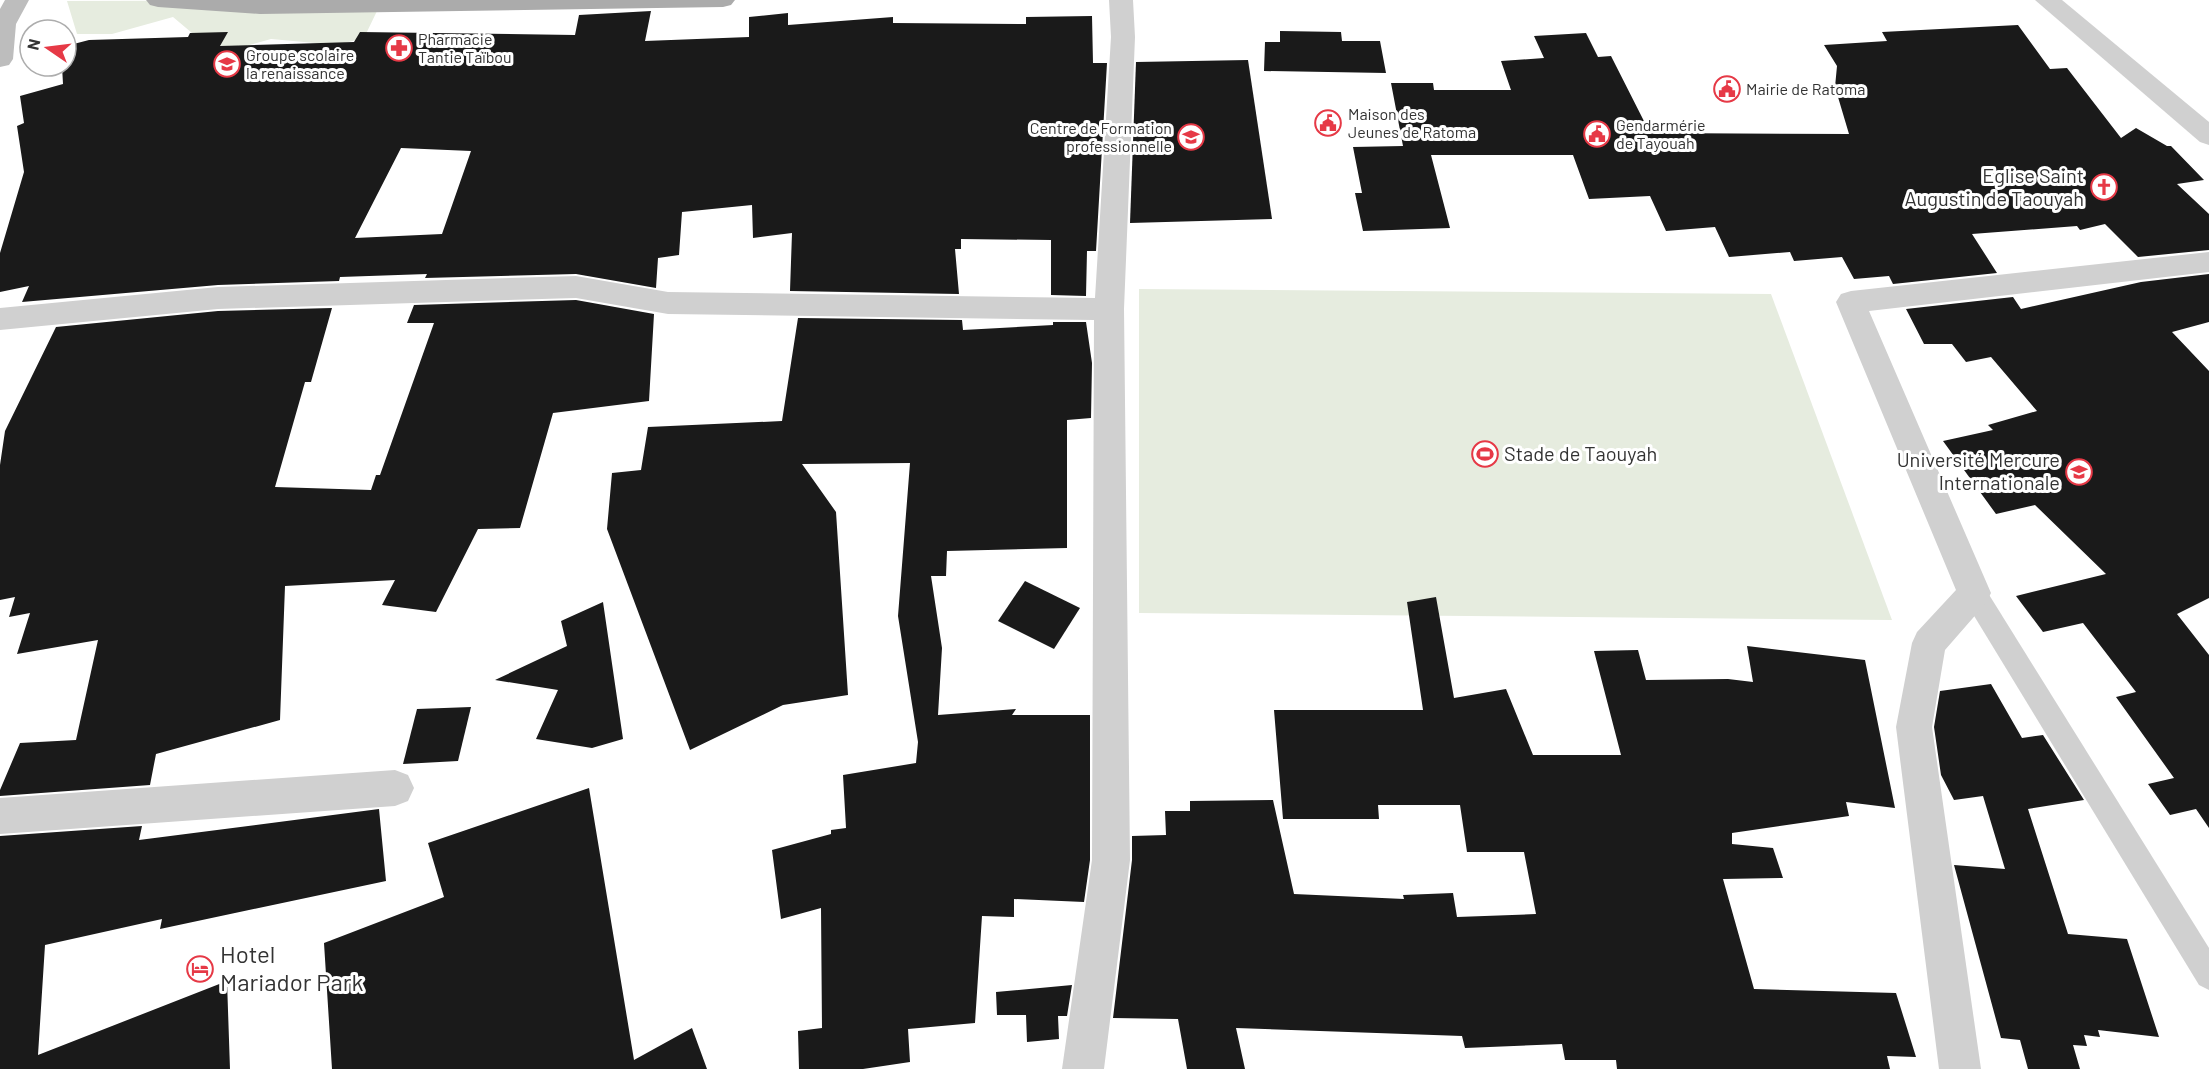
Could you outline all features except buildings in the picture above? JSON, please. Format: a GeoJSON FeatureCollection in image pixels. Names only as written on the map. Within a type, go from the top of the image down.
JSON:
{"type":"FeatureCollection","features":[{"type":"Feature","properties":{"kind":"main road"},"geometry":{"type":"LineString","coordinates":[[158,0],[263,4],[723,0]]}},
{"type":"Feature","properties":{"kind":"street"},"geometry":{"type":"LineString","coordinates":[[0,59],[4,24],[17,0]]}},
{"type":"Feature","properties":{"kind":"street"},"geometry":{"type":"LineString","coordinates":[[1083,1069],[1111,860],[1109,309],[1123,37],[1121,0]]}},
{"type":"Feature","properties":{"kind":"street"},"geometry":{"type":"LineString","coordinates":[[2047,0],[2209,136]]}},
{"type":"Feature","properties":{"kind":"street"},"geometry":{"type":"LineString","coordinates":[[1960,1069],[1914,727],[1929,643],[1974,593],[1851,302],[2209,262]]}},
{"type":"Feature","properties":{"kind":"street"},"geometry":{"type":"LineString","coordinates":[[0,318],[218,298],[576,287],[668,303],[1109,309]]}},
{"type":"Feature","properties":{"kind":"street"},"geometry":{"type":"LineString","coordinates":[[0,816],[395,788]]}},
{"type":"Feature","properties":{"kind":"lane"},"geometry":{"type":"LineString","coordinates":[[1974,593],[2209,975]]}},
{"type":"Feature","properties":{"kind":"shaded area"},"geometry":{"type":"Polygon","coordinates":[[[378,0],[377,11],[364,38],[337,45],[271,39],[217,54],[173,17],[112,34],[78,34],[78,18],[72,18],[67,1],[378,0]]]}},
{"type":"Feature","properties":{"kind":"shaded area","name":"Stade de Taouyah"},"geometry":{"type":"Polygon","coordinates":[[[1139,289],[1771,294],[1892,620],[1139,613],[1139,289]]]}},
{"type":"Feature","properties":{"kind":"place","name":"Pharmacie Tantie Taïbou"},"geometry":{"type":"Point","coordinates":[399,48]}},
{"type":"Feature","properties":{"kind":"place","name":"Groupe scolaire la renaissance"},"geometry":{"type":"Point","coordinates":[227,64]}},
{"type":"Feature","properties":{"kind":"place","name":"Mairie de Ratoma"},"geometry":{"type":"Point","coordinates":[1727,89]}},
{"type":"Feature","properties":{"kind":"place","name":"Maison des Jeunes de Ratoma"},"geometry":{"type":"Point","coordinates":[1328,123]}},
{"type":"Feature","properties":{"kind":"place","name":"Gendarmérie de Tayouah"},"geometry":{"type":"Point","coordinates":[1597,134]}},
{"type":"Feature","properties":{"kind":"place","name":"Centre de Formation professionnelle"},"geometry":{"type":"Point","coordinates":[1191,137]}},
{"type":"Feature","properties":{"kind":"place","name":"Eglise Saint Augustin de Taouyah"},"geometry":{"type":"Point","coordinates":[2104,187]}},
{"type":"Feature","properties":{"kind":"place","name":"Stade de Taouyah"},"geometry":{"type":"Point","coordinates":[1485,454]}},
{"type":"Feature","properties":{"kind":"place","name":"Université Mercure Internationale"},"geometry":{"type":"Point","coordinates":[2079,472]}},
{"type":"Feature","properties":{"kind":"place","name":"Hotel Mariador Park"},"geometry":{"type":"Point","coordinates":[200,969]}}]}
